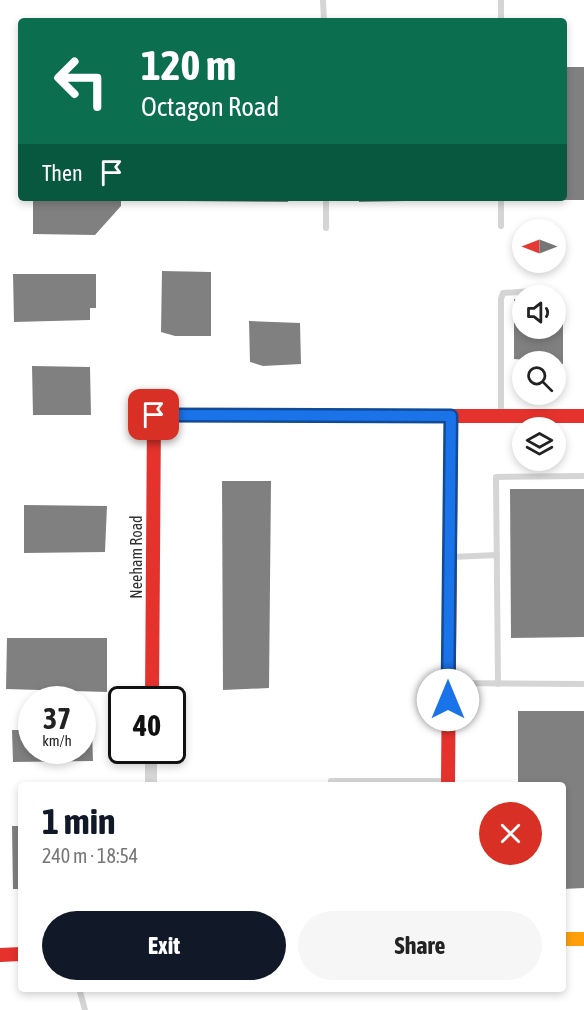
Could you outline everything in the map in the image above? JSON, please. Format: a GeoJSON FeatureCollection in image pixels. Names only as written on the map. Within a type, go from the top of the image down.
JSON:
{"type":"FeatureCollection","features":[{"type":"Feature","properties":{"kind":"street","name":"Neeham Road"},"geometry":{"type":"LineString","coordinates":[[152,686],[154,415],[451,416]]}},
{"type":"Feature","properties":{"kind":"street"},"geometry":{"type":"LineString","coordinates":[[448,782],[451,416],[584,416]]}},
{"type":"Feature","properties":{"kind":"street"},"geometry":{"type":"LineString","coordinates":[[151,764],[151,782]]}},
{"type":"Feature","properties":{"kind":"street"},"geometry":{"type":"LineString","coordinates":[[566,939],[584,939]]}},
{"type":"Feature","properties":{"kind":"street"},"geometry":{"type":"LineString","coordinates":[[0,955],[18,954]]}},
{"type":"Feature","properties":{"kind":"lane"},"geometry":{"type":"LineString","coordinates":[[324,0],[324,18]]}},
{"type":"Feature","properties":{"kind":"lane"},"geometry":{"type":"LineString","coordinates":[[501,0],[501,18]]}},
{"type":"Feature","properties":{"kind":"lane"},"geometry":{"type":"LineString","coordinates":[[326,201],[326,228]]}},
{"type":"Feature","properties":{"kind":"lane"},"geometry":{"type":"LineString","coordinates":[[501,201],[501,226]]}},
{"type":"Feature","properties":{"kind":"lane"},"geometry":{"type":"LineString","coordinates":[[501,416],[501,299],[503,293],[512,291]]}},
{"type":"Feature","properties":{"kind":"lane"},"geometry":{"type":"LineString","coordinates":[[498,684],[496,477],[584,476]]}},
{"type":"Feature","properties":{"kind":"lane"},"geometry":{"type":"LineString","coordinates":[[450,557],[497,555]]}},
{"type":"Feature","properties":{"kind":"lane"},"geometry":{"type":"LineString","coordinates":[[448,683],[584,684]]}},
{"type":"Feature","properties":{"kind":"lane"},"geometry":{"type":"LineString","coordinates":[[331,782],[390,782]]}},
{"type":"Feature","properties":{"kind":"lane"},"geometry":{"type":"LineString","coordinates":[[81,992],[85,1010]]}},
{"type":"Feature","properties":{"kind":"building"},"geometry":{"type":"Polygon","coordinates":[[[567,67],[584,67],[584,200],[567,200],[567,67]]]}},
{"type":"Feature","properties":{"kind":"building"},"geometry":{"type":"Polygon","coordinates":[[[33,201],[121,201],[121,206],[95,235],[33,234],[33,201]]]}},
{"type":"Feature","properties":{"kind":"building"},"geometry":{"type":"Polygon","coordinates":[[[180,201],[288,201],[288,202],[180,201]]]}},
{"type":"Feature","properties":{"kind":"building"},"geometry":{"type":"Polygon","coordinates":[[[359,201],[406,201],[359,202],[359,201]]]}},
{"type":"Feature","properties":{"kind":"building"},"geometry":{"type":"Polygon","coordinates":[[[162,271],[211,272],[211,336],[175,336],[161,332],[162,271]]]}},
{"type":"Feature","properties":{"kind":"building"},"geometry":{"type":"Polygon","coordinates":[[[13,274],[96,274],[96,308],[90,308],[90,320],[14,322],[13,274]]]}},
{"type":"Feature","properties":{"kind":"building"},"geometry":{"type":"Polygon","coordinates":[[[249,321],[300,323],[301,364],[263,366],[250,362],[249,321]]]}},
{"type":"Feature","properties":{"kind":"building"},"geometry":{"type":"Polygon","coordinates":[[[514,339],[563,339],[563,351],[514,351],[514,339]]]}},
{"type":"Feature","properties":{"kind":"building"},"geometry":{"type":"Polygon","coordinates":[[[32,366],[90,367],[91,415],[33,415],[32,366]]]}},
{"type":"Feature","properties":{"kind":"building"},"geometry":{"type":"Polygon","coordinates":[[[222,481],[271,481],[269,688],[223,690],[222,481]]]}},
{"type":"Feature","properties":{"kind":"building"},"geometry":{"type":"Polygon","coordinates":[[[510,489],[584,489],[584,637],[511,638],[510,489]]]}},
{"type":"Feature","properties":{"kind":"building"},"geometry":{"type":"Polygon","coordinates":[[[24,505],[107,506],[105,552],[24,553],[24,505]]]}},
{"type":"Feature","properties":{"kind":"building"},"geometry":{"type":"Polygon","coordinates":[[[7,638],[107,638],[107,692],[96,692],[96,686],[18,686],[18,689],[6,689],[7,638]]]}},
{"type":"Feature","properties":{"kind":"building"},"geometry":{"type":"Polygon","coordinates":[[[518,711],[584,711],[584,888],[566,889],[566,782],[518,782],[518,711]]]}},
{"type":"Feature","properties":{"kind":"building"},"geometry":{"type":"Polygon","coordinates":[[[12,730],[18,730],[18,762],[13,762],[12,730]]]}},
{"type":"Feature","properties":{"kind":"building"},"geometry":{"type":"Polygon","coordinates":[[[12,826],[18,826],[18,889],[13,889],[12,826]]]}},
{"type":"Feature","properties":{"kind":"traffic: fast"},"geometry":{"type":"LineString","coordinates":[[209,415],[434,416]]}},
{"type":"Feature","properties":{"kind":"traffic: slow"},"geometry":{"type":"LineString","coordinates":[[566,939],[584,939]]}},
{"type":"Feature","properties":{"kind":"traffic: jam"},"geometry":{"type":"LineString","coordinates":[[152,686],[154,415],[209,415]]}},
{"type":"Feature","properties":{"kind":"traffic: jam"},"geometry":{"type":"LineString","coordinates":[[434,416],[584,416]]}},
{"type":"Feature","properties":{"kind":"traffic: jam"},"geometry":{"type":"LineString","coordinates":[[448,782],[451,416]]}},
{"type":"Feature","properties":{"kind":"traffic: jam"},"geometry":{"type":"LineString","coordinates":[[0,955],[18,954]]}},
{"type":"Feature","properties":{"kind":"route"},"geometry":{"type":"LineString","coordinates":[[154,415],[451,416],[448,700]]}}]}
